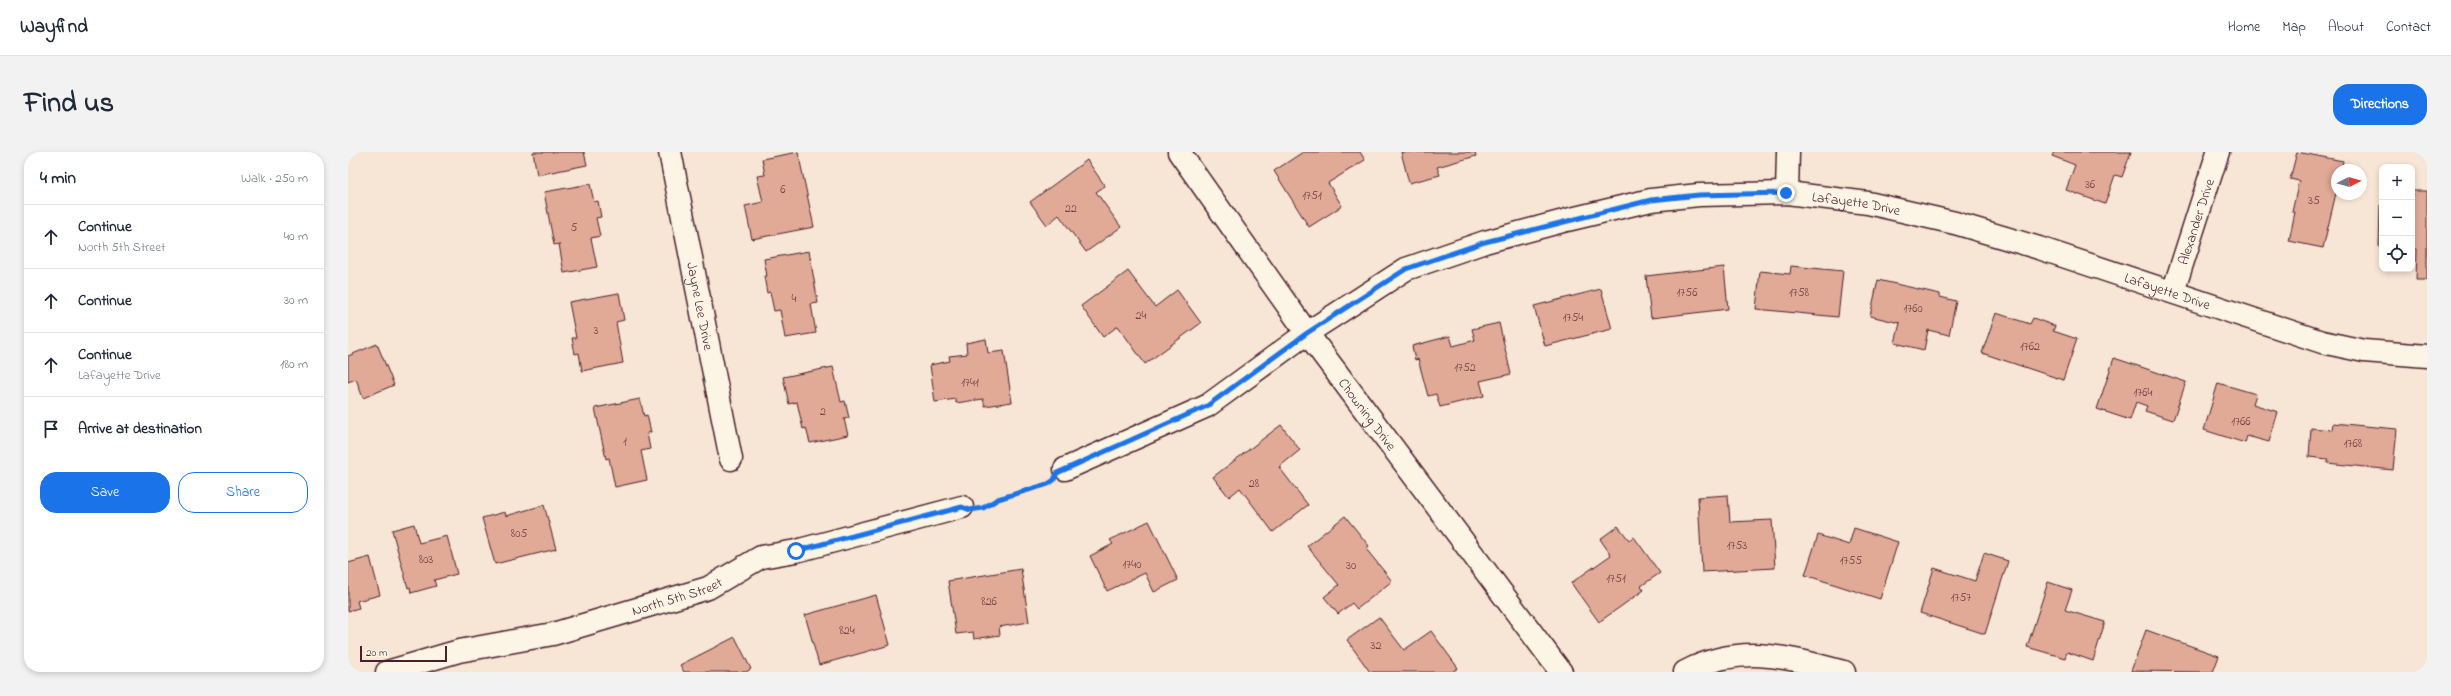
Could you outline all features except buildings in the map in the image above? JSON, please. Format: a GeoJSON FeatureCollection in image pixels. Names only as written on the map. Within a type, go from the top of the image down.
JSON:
{"type":"FeatureCollection","features":[{"type":"Feature","properties":{"kind":"street","name":"Jayne Lee Drive"},"geometry":{"type":"LineString","coordinates":[[670,152],[731,459]]}},
{"type":"Feature","properties":{"kind":"street","name":"Chowning Drive"},"geometry":{"type":"LineString","coordinates":[[1179,152],[1307,333],[1561,672]]}},
{"type":"Feature","properties":{"kind":"street"},"geometry":{"type":"LineString","coordinates":[[1786,193],[1788,152]]}},
{"type":"Feature","properties":{"kind":"street","name":"Alexander Drive"},"geometry":{"type":"LineString","coordinates":[[2173,292],[2218,152]]}},
{"type":"Feature","properties":{"kind":"street","name":"Lafayette Drive"},"geometry":{"type":"LineString","coordinates":[[1066,469],[1207,406],[1307,333],[1406,269],[1485,242],[1651,200],[1699,195],[1786,193],[1868,203],[1955,223],[2173,292],[2322,342],[2364,351],[2427,356]]}},
{"type":"Feature","properties":{"kind":"street","name":"North 5th Street"},"geometry":{"type":"LineString","coordinates":[[387,672],[459,651],[560,632],[708,588],[761,557],[796,551],[962,507]]}},
{"type":"Feature","properties":{"kind":"street"},"geometry":{"type":"LineString","coordinates":[[1685,672],[1704,662],[1746,654],[1790,658],[1844,672]]}},
{"type":"Feature","properties":{"kind":"path"},"geometry":{"type":"LineString","coordinates":[[962,507],[970,510],[983,508],[998,499],[1048,484],[1054,480],[1057,473],[1066,469]]}},
{"type":"Feature","properties":{"kind":"route"},"geometry":{"type":"LineString","coordinates":[[796,551],[962,507],[970,510],[983,508],[998,499],[1048,484],[1054,480],[1057,473],[1207,406],[1307,333],[1406,269],[1485,242],[1567,220],[1651,200],[1699,195],[1786,193]]}}]}
